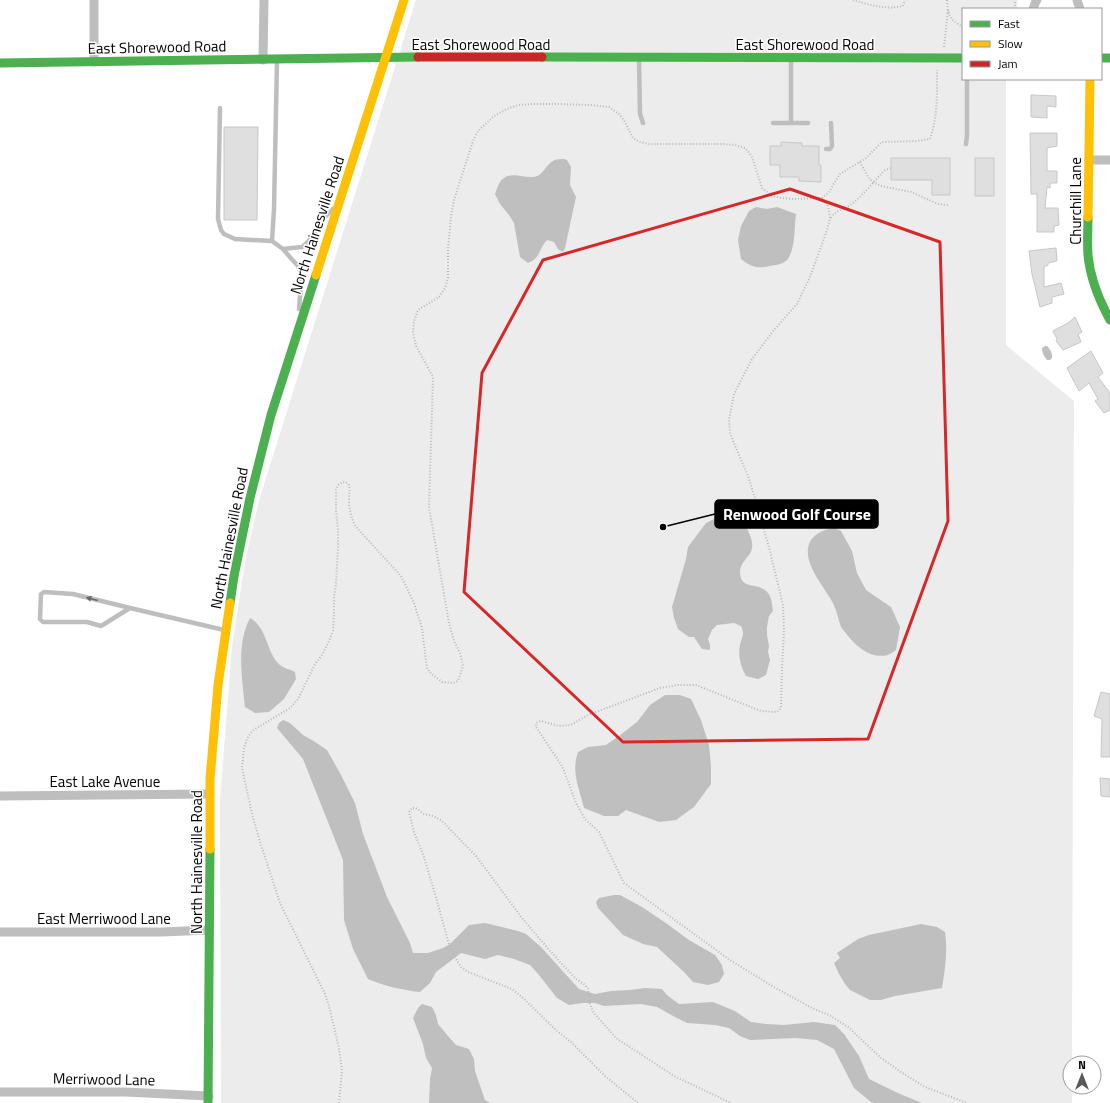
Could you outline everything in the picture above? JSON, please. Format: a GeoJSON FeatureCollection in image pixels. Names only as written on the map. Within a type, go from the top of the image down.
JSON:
{"type":"FeatureCollection","features":[{"type":"Feature","properties":{"kind":"main road","name":"North Hainesville Road"},"geometry":{"type":"LineString","coordinates":[[208,1099],[210,779],[218,685],[234,576],[250,498],[271,415],[404,0]]}},
{"type":"Feature","properties":{"kind":"main road","name":"East Shorewood Road"},"geometry":{"type":"LineString","coordinates":[[0,63],[385,58],[962,58]]}},
{"type":"Feature","properties":{"kind":"main road","name":"Churchill Lane"},"geometry":{"type":"LineString","coordinates":[[1090,80],[1088,254],[1091,274],[1110,320]]}},
{"type":"Feature","properties":{"kind":"street"},"geometry":{"type":"LineString","coordinates":[[94,0],[94,62]]}},
{"type":"Feature","properties":{"kind":"street"},"geometry":{"type":"LineString","coordinates":[[263,60],[264,0]]}},
{"type":"Feature","properties":{"kind":"street"},"geometry":{"type":"LineString","coordinates":[[1089,160],[1110,160]]}},
{"type":"Feature","properties":{"kind":"street","name":"East Lake Avenue"},"geometry":{"type":"LineString","coordinates":[[0,796],[210,794]]}},
{"type":"Feature","properties":{"kind":"street","name":"East Merriwood Lane"},"geometry":{"type":"LineString","coordinates":[[0,932],[162,932],[209,930]]}},
{"type":"Feature","properties":{"kind":"street","name":"Merriwood Lane"},"geometry":{"type":"LineString","coordinates":[[0,1092],[125,1092],[208,1099]]}},
{"type":"Feature","properties":{"kind":"lane"},"geometry":{"type":"LineString","coordinates":[[639,58],[640,114],[643,123]]}},
{"type":"Feature","properties":{"kind":"lane"},"geometry":{"type":"LineString","coordinates":[[791,58],[791,123]]}},
{"type":"Feature","properties":{"kind":"lane"},"geometry":{"type":"LineString","coordinates":[[272,241],[277,59]]}},
{"type":"Feature","properties":{"kind":"lane"},"geometry":{"type":"LineString","coordinates":[[966,144],[967,80]]}},
{"type":"Feature","properties":{"kind":"lane"},"geometry":{"type":"LineString","coordinates":[[220,108],[218,220],[221,230],[224,234],[235,239],[272,241],[283,249],[298,266],[301,277],[298,329]]}},
{"type":"Feature","properties":{"kind":"lane"},"geometry":{"type":"LineString","coordinates":[[773,123],[808,123]]}},
{"type":"Feature","properties":{"kind":"lane"},"geometry":{"type":"LineString","coordinates":[[826,149],[830,149],[832,146],[832,123]]}},
{"type":"Feature","properties":{"kind":"lane"},"geometry":{"type":"LineString","coordinates":[[283,249],[302,247],[308,242],[324,218],[339,203]]}},
{"type":"Feature","properties":{"kind":"lane"},"geometry":{"type":"LineString","coordinates":[[130,608],[101,626],[87,622],[43,622],[40,619],[41,594],[44,592],[74,594],[226,630]]}},
{"type":"Feature","properties":{"kind":"path"},"geometry":{"type":"LineString","coordinates":[[853,0],[874,6],[893,8],[903,6],[905,0]]}},
{"type":"Feature","properties":{"kind":"path"},"geometry":{"type":"LineString","coordinates":[[947,0],[948,10],[952,21],[962,26]]}},
{"type":"Feature","properties":{"kind":"path"},"geometry":{"type":"LineString","coordinates":[[339,1103],[342,1071],[339,1048],[330,1006],[280,903],[252,814],[242,768],[244,749],[247,739],[252,731],[290,708],[298,699],[315,664],[322,655],[333,631],[338,547],[336,490],[338,485],[343,482],[348,483],[350,487],[350,508],[352,519],[356,527],[401,576],[414,603],[422,628],[427,669],[442,682],[453,683],[458,681],[463,666],[449,623],[429,507],[433,377],[416,346],[413,332],[414,321],[418,310],[439,297],[446,288],[448,278],[452,210],[473,141],[478,131],[494,116],[518,105],[556,104],[609,107],[619,114],[624,120],[632,138],[640,142],[649,144],[682,143],[735,145],[745,148],[751,155],[762,188],[773,196],[793,199],[822,198],[830,191],[840,174],[866,158],[882,142],[930,139],[936,114],[937,93]]}},
{"type":"Feature","properties":{"kind":"path"},"geometry":{"type":"LineString","coordinates":[[860,162],[868,177],[873,182],[881,186],[911,192],[938,204],[948,205]]}},
{"type":"Feature","properties":{"kind":"path"},"geometry":{"type":"LineString","coordinates":[[891,168],[885,170],[870,187],[848,206],[834,213],[830,219],[810,277],[797,304],[774,330],[752,359],[734,394],[729,420],[730,433],[755,498],[783,605],[784,631],[781,708],[777,712],[761,711],[696,685],[678,685],[660,688],[588,714],[571,725],[559,726],[541,721],[536,723],[536,727],[562,766],[576,803],[585,818],[599,832],[624,883],[730,960],[772,986],[814,1009],[829,1015],[848,1027],[881,1058],[901,1072],[924,1086],[967,1103]]}},
{"type":"Feature","properties":{"kind":"path"},"geometry":{"type":"LineString","coordinates":[[822,198],[827,204],[830,219]]}},
{"type":"Feature","properties":{"kind":"path"},"geometry":{"type":"LineString","coordinates":[[638,1103],[605,1076],[571,1042],[512,989],[468,972],[461,967],[448,940],[424,857],[410,820],[409,812],[412,808],[416,808],[424,814],[441,820],[476,856],[522,918],[575,978],[585,985],[588,989],[590,1004],[594,1013],[616,1038],[674,1076],[731,1103]]}},
{"type":"Feature","properties":{"kind":"highlighted area"},"geometry":{"type":"Polygon","coordinates":[[[790,189],[940,242],[948,521],[868,739],[623,742],[464,592],[482,373],[543,260],[790,189]]]}},
{"type":"Feature","properties":{"kind":"shaded area"},"geometry":{"type":"Polygon","coordinates":[[[416,0],[1018,0],[1017,8],[962,8],[962,80],[1006,80],[1006,345],[1074,401],[1072,1055],[1062,1055],[1062,1095],[1072,1095],[1072,1103],[221,1103],[220,800],[232,646],[246,556],[260,497],[416,0]]]}},
{"type":"Feature","properties":{"kind":"shaded area"},"geometry":{"type":"Polygon","coordinates":[[[557,159],[567,160],[571,167],[570,185],[576,197],[565,248],[563,252],[558,249],[554,242],[547,240],[538,256],[528,263],[520,257],[514,223],[500,204],[495,194],[498,185],[504,178],[511,175],[529,177],[537,176],[552,162],[557,159]]]}},
{"type":"Feature","properties":{"kind":"shaded area"},"geometry":{"type":"Polygon","coordinates":[[[756,207],[767,209],[777,207],[796,214],[792,250],[787,260],[784,262],[765,267],[758,267],[751,266],[741,259],[738,240],[741,226],[749,211],[756,207]]]}},
{"type":"Feature","properties":{"kind":"shaded area"},"geometry":{"type":"Polygon","coordinates":[[[1045,346],[1048,347],[1052,353],[1052,358],[1050,360],[1047,360],[1044,356],[1042,348],[1045,346]]]}},
{"type":"Feature","properties":{"kind":"shaded area"},"geometry":{"type":"Polygon","coordinates":[[[716,518],[736,519],[747,528],[752,546],[751,552],[740,568],[741,578],[746,584],[767,591],[770,596],[773,611],[769,616],[767,635],[770,660],[766,675],[758,679],[746,676],[741,665],[739,649],[743,634],[741,626],[734,623],[717,625],[712,630],[708,639],[710,650],[702,649],[694,637],[689,637],[678,629],[674,618],[672,607],[688,547],[706,523],[716,518]]]}},
{"type":"Feature","properties":{"kind":"shaded area"},"geometry":{"type":"Polygon","coordinates":[[[835,528],[841,531],[852,551],[857,573],[866,590],[891,607],[900,627],[896,650],[888,655],[882,656],[865,652],[848,636],[841,627],[833,603],[810,564],[808,548],[811,540],[822,531],[835,528]]]}},
{"type":"Feature","properties":{"kind":"shaded area"},"geometry":{"type":"Polygon","coordinates":[[[250,618],[256,622],[264,634],[275,660],[280,665],[295,672],[296,679],[284,699],[269,712],[255,713],[245,707],[241,650],[250,618]]]}},
{"type":"Feature","properties":{"kind":"shaded area"},"geometry":{"type":"Polygon","coordinates":[[[665,695],[680,695],[691,699],[701,720],[709,745],[711,784],[694,807],[676,820],[659,822],[626,810],[618,816],[604,816],[584,808],[578,787],[575,767],[578,752],[588,747],[606,745],[637,722],[650,705],[665,695]]]}},
{"type":"Feature","properties":{"kind":"shaded area"},"geometry":{"type":"Polygon","coordinates":[[[283,720],[290,723],[303,735],[327,750],[341,775],[355,803],[363,834],[387,897],[410,943],[413,953],[428,953],[443,948],[450,944],[469,925],[485,923],[518,931],[526,934],[541,947],[579,989],[595,994],[645,988],[662,989],[679,1004],[713,1002],[735,1011],[751,1022],[784,1025],[814,1022],[835,1025],[844,1034],[859,1056],[869,1079],[922,1103],[871,1102],[854,1088],[834,1049],[817,1040],[795,1038],[750,1040],[740,1036],[729,1028],[715,1025],[687,1023],[657,1007],[641,1004],[604,1006],[595,1003],[582,1003],[569,1005],[557,998],[530,965],[498,955],[485,959],[461,953],[436,972],[430,983],[420,992],[381,984],[368,979],[353,949],[344,920],[343,860],[303,759],[277,728],[279,723],[283,720]]]}},
{"type":"Feature","properties":{"kind":"shaded area"},"geometry":{"type":"Polygon","coordinates":[[[620,895],[642,907],[689,940],[715,955],[722,965],[724,974],[719,982],[708,985],[693,982],[657,947],[643,944],[623,935],[598,908],[596,902],[599,898],[620,895]]]}},
{"type":"Feature","properties":{"kind":"shaded area"},"geometry":{"type":"Polygon","coordinates":[[[921,924],[937,927],[945,932],[946,953],[942,988],[895,996],[881,1000],[870,1000],[850,990],[839,974],[834,963],[840,958],[837,953],[858,939],[869,935],[921,924]]]}},
{"type":"Feature","properties":{"kind":"shaded area"},"geometry":{"type":"Polygon","coordinates":[[[422,1004],[432,1007],[438,1024],[456,1045],[469,1049],[474,1059],[475,1071],[485,1100],[490,1103],[429,1103],[432,1068],[426,1058],[423,1044],[413,1018],[418,1008],[422,1004]]]}},
{"type":"Feature","properties":{"kind":"building"},"geometry":{"type":"Polygon","coordinates":[[[1031,95],[1056,96],[1056,107],[1047,106],[1047,118],[1031,117],[1031,95]]]}},
{"type":"Feature","properties":{"kind":"building"},"geometry":{"type":"Polygon","coordinates":[[[224,127],[258,127],[257,220],[224,220],[224,127]]]}},
{"type":"Feature","properties":{"kind":"building"},"geometry":{"type":"Polygon","coordinates":[[[1030,133],[1057,133],[1057,146],[1047,148],[1047,171],[1057,171],[1057,183],[1050,183],[1050,188],[1047,187],[1045,208],[1058,208],[1059,225],[1054,226],[1054,232],[1037,232],[1037,194],[1031,194],[1030,133]]]}},
{"type":"Feature","properties":{"kind":"building"},"geometry":{"type":"Polygon","coordinates":[[[781,142],[802,143],[802,146],[819,146],[821,182],[799,181],[799,177],[780,177],[780,165],[770,165],[770,146],[781,146],[781,142]]]}},
{"type":"Feature","properties":{"kind":"building"},"geometry":{"type":"Polygon","coordinates":[[[891,158],[950,158],[950,195],[932,195],[932,180],[891,180],[891,158]]]}},
{"type":"Feature","properties":{"kind":"building"},"geometry":{"type":"Polygon","coordinates":[[[975,158],[994,158],[994,196],[975,196],[975,158]]]}},
{"type":"Feature","properties":{"kind":"building"},"geometry":{"type":"Polygon","coordinates":[[[1056,248],[1057,261],[1048,263],[1048,265],[1044,267],[1044,287],[1061,283],[1064,294],[1052,297],[1052,303],[1040,307],[1032,274],[1029,251],[1056,248]]]}},
{"type":"Feature","properties":{"kind":"building"},"geometry":{"type":"Polygon","coordinates":[[[1075,317],[1082,332],[1078,334],[1081,342],[1063,350],[1056,341],[1057,339],[1053,331],[1068,323],[1075,317]]]}},
{"type":"Feature","properties":{"kind":"building"},"geometry":{"type":"Polygon","coordinates":[[[1091,351],[1103,373],[1098,377],[1110,393],[1110,410],[1104,413],[1095,401],[1098,399],[1089,383],[1079,391],[1067,368],[1091,351]]]}},
{"type":"Feature","properties":{"kind":"building"},"geometry":{"type":"Polygon","coordinates":[[[1101,692],[1110,694],[1110,757],[1101,757],[1102,719],[1094,716],[1101,692]]]}},
{"type":"Feature","properties":{"kind":"building"},"geometry":{"type":"Polygon","coordinates":[[[1100,778],[1110,779],[1110,797],[1101,796],[1100,778]]]}},
{"type":"Feature","properties":{"kind":"traffic: fast"},"geometry":{"type":"LineString","coordinates":[[0,63],[418,57]]}},
{"type":"Feature","properties":{"kind":"traffic: fast"},"geometry":{"type":"LineString","coordinates":[[542,57],[962,58]]}},
{"type":"Feature","properties":{"kind":"traffic: fast"},"geometry":{"type":"LineString","coordinates":[[1102,58],[1110,58]]}},
{"type":"Feature","properties":{"kind":"traffic: fast"},"geometry":{"type":"LineString","coordinates":[[1088,217],[1089,263],[1093,280],[1110,320]]}},
{"type":"Feature","properties":{"kind":"traffic: fast"},"geometry":{"type":"LineString","coordinates":[[230,603],[250,498],[271,415],[316,275]]}},
{"type":"Feature","properties":{"kind":"traffic: fast"},"geometry":{"type":"LineString","coordinates":[[208,1103],[210,849]]}},
{"type":"Feature","properties":{"kind":"traffic: slow"},"geometry":{"type":"LineString","coordinates":[[316,275],[404,0]]}},
{"type":"Feature","properties":{"kind":"traffic: slow"},"geometry":{"type":"LineString","coordinates":[[1088,217],[1090,80]]}},
{"type":"Feature","properties":{"kind":"traffic: slow"},"geometry":{"type":"LineString","coordinates":[[210,849],[210,779],[218,685],[230,603]]}},
{"type":"Feature","properties":{"kind":"traffic: jam"},"geometry":{"type":"LineString","coordinates":[[418,57],[542,57]]}},
{"type":"Feature","properties":{"kind":"place","name":"Renwood Golf Course"},"geometry":{"type":"Point","coordinates":[663,527]}}]}
